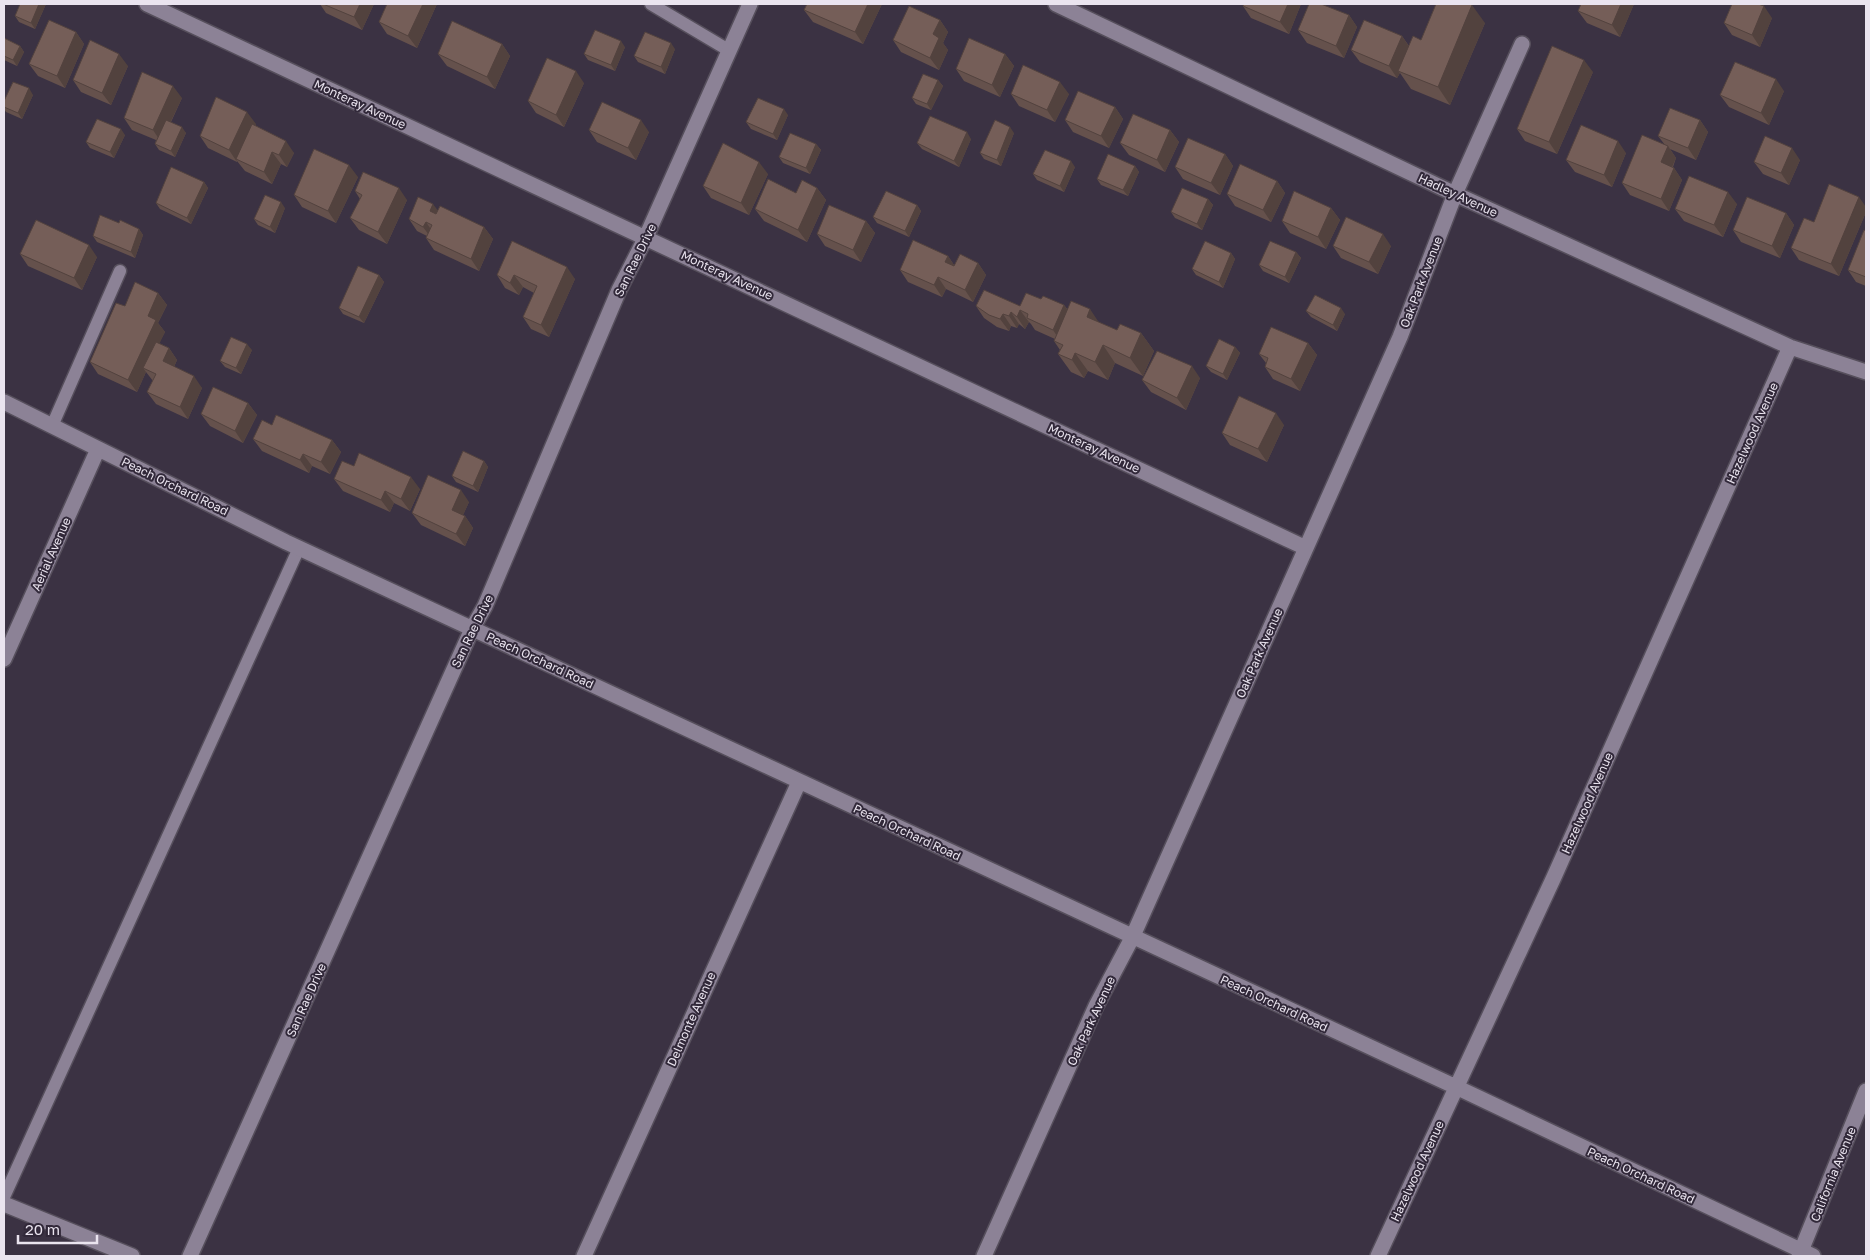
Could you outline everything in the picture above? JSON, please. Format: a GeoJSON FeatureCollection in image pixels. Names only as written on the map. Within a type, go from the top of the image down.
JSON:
{"type":"FeatureCollection","features":[{"type":"Feature","properties":{"kind":"street","name":"Monteray Avenue"},"geometry":{"type":"LineString","coordinates":[[147,4],[1306,548]]}},
{"type":"Feature","properties":{"kind":"street","name":"San Rae Drive"},"geometry":{"type":"LineString","coordinates":[[190,1256],[472,628],[485,606],[619,290],[646,238],[750,4]]}},
{"type":"Feature","properties":{"kind":"street","name":"Hadley Avenue"},"geometry":{"type":"LineString","coordinates":[[1056,4],[1455,194],[1790,347],[1866,372]]}},
{"type":"Feature","properties":{"kind":"street","name":"Oak Park Avenue"},"geometry":{"type":"LineString","coordinates":[[984,1256],[1096,1006],[1132,938],[1400,337],[1455,194],[1522,44]]}},
{"type":"Feature","properties":{"kind":"street","name":"Hazelwood Avenue"},"geometry":{"type":"LineString","coordinates":[[1378,1256],[1554,877],[1790,347]]}},
{"type":"Feature","properties":{"kind":"street","name":"Peach Orchard Road"},"geometry":{"type":"LineString","coordinates":[[4,402],[299,548],[1064,904],[1132,938],[1456,1087],[1804,1254]]}},
{"type":"Feature","properties":{"kind":"street","name":"Aerial Avenue"},"geometry":{"type":"LineString","coordinates":[[4,659],[98,449]]}},
{"type":"Feature","properties":{"kind":"street","name":"Delmonte Avenue"},"geometry":{"type":"LineString","coordinates":[[584,1256],[799,782]]}},
{"type":"Feature","properties":{"kind":"street","name":"California Avenue"},"geometry":{"type":"LineString","coordinates":[[1804,1254],[1866,1092]]}},
{"type":"Feature","properties":{"kind":"street"},"geometry":{"type":"LineString","coordinates":[[4,1204],[132,1256]]}},
{"type":"Feature","properties":{"kind":"lane"},"geometry":{"type":"LineString","coordinates":[[651,4],[730,51]]}},
{"type":"Feature","properties":{"kind":"lane"},"geometry":{"type":"LineString","coordinates":[[52,426],[120,271]]}},
{"type":"Feature","properties":{"kind":"lane"},"geometry":{"type":"LineString","coordinates":[[4,1197],[299,548]]}},
{"type":"Feature","properties":{"kind":"building"},"geometry":{"type":"Polygon","coordinates":[[[20,4],[39,4],[31,23],[15,16],[20,4]]]}},
{"type":"Feature","properties":{"kind":"building"},"geometry":{"type":"Polygon","coordinates":[[[323,4],[360,4],[354,17],[323,4]]]}},
{"type":"Feature","properties":{"kind":"building"},"geometry":{"type":"Polygon","coordinates":[[[387,4],[423,4],[408,36],[379,22],[387,4]]]}},
{"type":"Feature","properties":{"kind":"building"},"geometry":{"type":"Polygon","coordinates":[[[807,4],[868,4],[855,32],[804,10],[807,4]]]}},
{"type":"Feature","properties":{"kind":"building"},"geometry":{"type":"Polygon","coordinates":[[[1244,4],[1288,4],[1280,22],[1243,6],[1244,4]]]}},
{"type":"Feature","properties":{"kind":"building"},"geometry":{"type":"Polygon","coordinates":[[[1309,4],[1321,4],[1349,15],[1336,46],[1298,30],[1309,4]]]}},
{"type":"Feature","properties":{"kind":"building"},"geometry":{"type":"Polygon","coordinates":[[[1436,4],[1472,5],[1438,87],[1398,71],[1413,36],[1421,40],[1436,4]]]}},
{"type":"Feature","properties":{"kind":"building"},"geometry":{"type":"Polygon","coordinates":[[[1581,4],[1621,4],[1612,25],[1578,11],[1581,4]]]}},
{"type":"Feature","properties":{"kind":"building"},"geometry":{"type":"Polygon","coordinates":[[[1732,4],[1758,4],[1764,6],[1752,35],[1724,23],[1732,4]]]}},
{"type":"Feature","properties":{"kind":"building"},"geometry":{"type":"Polygon","coordinates":[[[909,6],[940,20],[933,34],[939,38],[930,58],[893,40],[909,6]]]}},
{"type":"Feature","properties":{"kind":"building"},"geometry":{"type":"Polygon","coordinates":[[[49,20],[76,32],[57,76],[29,64],[49,20]]]}},
{"type":"Feature","properties":{"kind":"building"},"geometry":{"type":"Polygon","coordinates":[[[1364,20],[1402,36],[1389,66],[1351,50],[1364,20]]]}},
{"type":"Feature","properties":{"kind":"building"},"geometry":{"type":"Polygon","coordinates":[[[452,21],[502,44],[487,77],[438,54],[452,21]]]}},
{"type":"Feature","properties":{"kind":"building"},"geometry":{"type":"Polygon","coordinates":[[[595,30],[621,41],[611,65],[584,54],[595,30]]]}},
{"type":"Feature","properties":{"kind":"building"},"geometry":{"type":"Polygon","coordinates":[[[645,32],[671,43],[661,67],[634,56],[645,32]]]}},
{"type":"Feature","properties":{"kind":"building"},"geometry":{"type":"Polygon","coordinates":[[[4,38],[20,46],[13,60],[4,56],[4,38]]]}},
{"type":"Feature","properties":{"kind":"building"},"geometry":{"type":"Polygon","coordinates":[[[969,38],[1005,54],[992,85],[956,69],[969,38]]]}},
{"type":"Feature","properties":{"kind":"building"},"geometry":{"type":"Polygon","coordinates":[[[90,40],[119,54],[102,93],[73,80],[90,40]]]}},
{"type":"Feature","properties":{"kind":"building"},"geometry":{"type":"Polygon","coordinates":[[[1552,46],[1584,60],[1549,142],[1517,129],[1552,46]]]}},
{"type":"Feature","properties":{"kind":"building"},"geometry":{"type":"Polygon","coordinates":[[[547,58],[576,71],[556,115],[528,101],[547,58]]]}},
{"type":"Feature","properties":{"kind":"building"},"geometry":{"type":"Polygon","coordinates":[[[1735,62],[1776,79],[1761,113],[1720,95],[1735,62]]]}},
{"type":"Feature","properties":{"kind":"building"},"geometry":{"type":"Polygon","coordinates":[[[1023,65],[1060,82],[1047,110],[1011,94],[1023,65]]]}},
{"type":"Feature","properties":{"kind":"building"},"geometry":{"type":"Polygon","coordinates":[[[142,72],[173,86],[153,130],[124,118],[142,72]]]}},
{"type":"Feature","properties":{"kind":"building"},"geometry":{"type":"Polygon","coordinates":[[[923,74],[938,80],[927,104],[912,98],[923,74]]]}},
{"type":"Feature","properties":{"kind":"building"},"geometry":{"type":"Polygon","coordinates":[[[13,82],[29,88],[18,113],[4,107],[4,101],[13,82]]]}},
{"type":"Feature","properties":{"kind":"building"},"geometry":{"type":"Polygon","coordinates":[[[1078,91],[1115,107],[1101,136],[1065,120],[1078,91]]]}},
{"type":"Feature","properties":{"kind":"building"},"geometry":{"type":"Polygon","coordinates":[[[216,97],[247,112],[229,150],[200,136],[216,97]]]}},
{"type":"Feature","properties":{"kind":"building"},"geometry":{"type":"Polygon","coordinates":[[[758,98],[784,109],[773,134],[746,122],[758,98]]]}},
{"type":"Feature","properties":{"kind":"building"},"geometry":{"type":"Polygon","coordinates":[[[602,102],[641,120],[628,148],[589,130],[602,102]]]}},
{"type":"Feature","properties":{"kind":"building"},"geometry":{"type":"Polygon","coordinates":[[[1670,108],[1700,120],[1688,148],[1658,136],[1670,108]]]}},
{"type":"Feature","properties":{"kind":"building"},"geometry":{"type":"Polygon","coordinates":[[[1133,114],[1170,130],[1157,160],[1120,143],[1133,114]]]}},
{"type":"Feature","properties":{"kind":"building"},"geometry":{"type":"Polygon","coordinates":[[[930,116],[967,132],[954,161],[917,143],[930,116]]]}},
{"type":"Feature","properties":{"kind":"building"},"geometry":{"type":"Polygon","coordinates":[[[97,119],[121,129],[110,152],[86,142],[97,119]]]}},
{"type":"Feature","properties":{"kind":"building"},"geometry":{"type":"Polygon","coordinates":[[[166,120],[182,127],[171,151],[155,144],[166,120]]]}},
{"type":"Feature","properties":{"kind":"building"},"geometry":{"type":"Polygon","coordinates":[[[995,120],[1010,127],[997,160],[980,153],[995,120]]]}},
{"type":"Feature","properties":{"kind":"building"},"geometry":{"type":"Polygon","coordinates":[[[252,124],[286,141],[279,155],[272,152],[264,172],[236,159],[252,124]]]}},
{"type":"Feature","properties":{"kind":"building"},"geometry":{"type":"Polygon","coordinates":[[[1581,125],[1618,141],[1604,175],[1566,160],[1581,125]]]}},
{"type":"Feature","properties":{"kind":"building"},"geometry":{"type":"Polygon","coordinates":[[[790,133],[816,144],[806,168],[779,157],[790,133]]]}},
{"type":"Feature","properties":{"kind":"building"},"geometry":{"type":"Polygon","coordinates":[[[1642,135],[1668,146],[1661,162],[1674,168],[1661,199],[1622,183],[1642,135]]]}},
{"type":"Feature","properties":{"kind":"building"},"geometry":{"type":"Polygon","coordinates":[[[1765,136],[1792,148],[1781,173],[1754,162],[1765,136]]]}},
{"type":"Feature","properties":{"kind":"building"},"geometry":{"type":"Polygon","coordinates":[[[1188,138],[1225,154],[1211,183],[1175,167],[1188,138]]]}},
{"type":"Feature","properties":{"kind":"building"},"geometry":{"type":"Polygon","coordinates":[[[723,143],[759,162],[741,203],[703,186],[723,143]]]}},
{"type":"Feature","properties":{"kind":"building"},"geometry":{"type":"Polygon","coordinates":[[[314,149],[349,165],[328,211],[294,195],[314,149]]]}},
{"type":"Feature","properties":{"kind":"building"},"geometry":{"type":"Polygon","coordinates":[[[1045,150],[1071,161],[1060,186],[1033,174],[1045,150]]]}},
{"type":"Feature","properties":{"kind":"building"},"geometry":{"type":"Polygon","coordinates":[[[1108,154],[1135,166],[1123,190],[1097,179],[1108,154]]]}},
{"type":"Feature","properties":{"kind":"building"},"geometry":{"type":"Polygon","coordinates":[[[1240,164],[1277,181],[1263,210],[1227,194],[1240,164]]]}},
{"type":"Feature","properties":{"kind":"building"},"geometry":{"type":"Polygon","coordinates":[[[171,167],[204,182],[187,218],[156,203],[171,167]]]}},
{"type":"Feature","properties":{"kind":"building"},"geometry":{"type":"Polygon","coordinates":[[[363,172],[399,188],[378,232],[350,218],[362,195],[355,191],[363,172]]]}},
{"type":"Feature","properties":{"kind":"building"},"geometry":{"type":"Polygon","coordinates":[[[1689,176],[1728,192],[1714,225],[1675,209],[1689,176]]]}},
{"type":"Feature","properties":{"kind":"building"},"geometry":{"type":"Polygon","coordinates":[[[768,179],[796,193],[802,180],[817,188],[798,230],[755,209],[768,179]]]}},
{"type":"Feature","properties":{"kind":"building"},"geometry":{"type":"Polygon","coordinates":[[[1829,184],[1859,197],[1831,264],[1791,248],[1804,218],[1814,222],[1829,184]]]}},
{"type":"Feature","properties":{"kind":"building"},"geometry":{"type":"Polygon","coordinates":[[[1182,188],[1208,199],[1197,224],[1171,212],[1182,188]]]}},
{"type":"Feature","properties":{"kind":"building"},"geometry":{"type":"Polygon","coordinates":[[[886,191],[917,205],[905,231],[873,217],[886,191]]]}},
{"type":"Feature","properties":{"kind":"building"},"geometry":{"type":"Polygon","coordinates":[[[1294,191],[1331,208],[1318,237],[1282,221],[1294,191]]]}},
{"type":"Feature","properties":{"kind":"building"},"geometry":{"type":"Polygon","coordinates":[[[265,195],[281,202],[270,227],[254,219],[265,195]]]}},
{"type":"Feature","properties":{"kind":"building"},"geometry":{"type":"Polygon","coordinates":[[[418,197],[433,204],[430,211],[436,214],[440,206],[484,227],[471,259],[426,238],[432,225],[426,222],[423,227],[409,219],[418,197]]]}},
{"type":"Feature","properties":{"kind":"building"},"geometry":{"type":"Polygon","coordinates":[[[1747,197],[1786,213],[1772,246],[1733,230],[1747,197]]]}},
{"type":"Feature","properties":{"kind":"building"},"geometry":{"type":"Polygon","coordinates":[[[829,205],[866,221],[853,250],[817,234],[829,205]]]}},
{"type":"Feature","properties":{"kind":"building"},"geometry":{"type":"Polygon","coordinates":[[[100,215],[119,223],[120,220],[139,229],[131,252],[93,236],[100,215]]]}},
{"type":"Feature","properties":{"kind":"building"},"geometry":{"type":"Polygon","coordinates":[[[1346,217],[1383,234],[1369,262],[1333,246],[1346,217]]]}},
{"type":"Feature","properties":{"kind":"building"},"geometry":{"type":"Polygon","coordinates":[[[36,220],[89,245],[74,278],[20,254],[36,220]]]}},
{"type":"Feature","properties":{"kind":"building"},"geometry":{"type":"Polygon","coordinates":[[[1864,230],[1866,231],[1866,277],[1848,270],[1864,230]]]}},
{"type":"Feature","properties":{"kind":"building"},"geometry":{"type":"Polygon","coordinates":[[[913,240],[948,256],[945,262],[954,266],[960,254],[978,263],[965,290],[938,277],[934,285],[900,270],[913,240]]]}},
{"type":"Feature","properties":{"kind":"building"},"geometry":{"type":"Polygon","coordinates":[[[512,241],[567,267],[541,325],[523,317],[537,286],[514,275],[510,283],[497,275],[512,241]]]}},
{"type":"Feature","properties":{"kind":"building"},"geometry":{"type":"Polygon","coordinates":[[[1205,241],[1231,253],[1219,282],[1192,269],[1205,241]]]}},
{"type":"Feature","properties":{"kind":"building"},"geometry":{"type":"Polygon","coordinates":[[[1270,241],[1296,252],[1285,277],[1259,265],[1270,241]]]}},
{"type":"Feature","properties":{"kind":"building"},"geometry":{"type":"Polygon","coordinates":[[[358,266],[379,275],[359,317],[339,308],[358,266]]]}},
{"type":"Feature","properties":{"kind":"building"},"geometry":{"type":"Polygon","coordinates":[[[135,282],[158,293],[148,316],[156,320],[128,380],[90,362],[116,303],[125,306],[135,282]]]}},
{"type":"Feature","properties":{"kind":"building"},"geometry":{"type":"Polygon","coordinates":[[[984,290],[1020,306],[1026,293],[1041,299],[1043,296],[1064,305],[1053,330],[1027,318],[1028,314],[1020,310],[1017,317],[1011,312],[1009,316],[1003,314],[1000,319],[989,315],[976,306],[984,290]]]}},
{"type":"Feature","properties":{"kind":"building"},"geometry":{"type":"Polygon","coordinates":[[[1315,295],[1341,308],[1333,325],[1306,311],[1315,295]]]}},
{"type":"Feature","properties":{"kind":"building"},"geometry":{"type":"Polygon","coordinates":[[[1071,301],[1090,309],[1087,317],[1117,330],[1120,324],[1141,333],[1130,358],[1103,345],[1095,362],[1075,353],[1072,360],[1058,354],[1063,345],[1054,341],[1071,301]]]}},
{"type":"Feature","properties":{"kind":"building"},"geometry":{"type":"Polygon","coordinates":[[[1271,327],[1308,343],[1291,379],[1265,367],[1268,358],[1259,354],[1271,327]]]}},
{"type":"Feature","properties":{"kind":"building"},"geometry":{"type":"Polygon","coordinates":[[[231,337],[247,344],[236,368],[220,361],[231,337]]]}},
{"type":"Feature","properties":{"kind":"building"},"geometry":{"type":"Polygon","coordinates":[[[1219,339],[1235,347],[1223,374],[1206,366],[1219,339]]]}},
{"type":"Feature","properties":{"kind":"building"},"geometry":{"type":"Polygon","coordinates":[[[156,342],[169,348],[163,361],[194,376],[180,407],[147,392],[156,374],[143,368],[156,342]]]}},
{"type":"Feature","properties":{"kind":"building"},"geometry":{"type":"Polygon","coordinates":[[[1157,351],[1192,366],[1177,398],[1142,380],[1157,351]]]}},
{"type":"Feature","properties":{"kind":"building"},"geometry":{"type":"Polygon","coordinates":[[[213,387],[248,403],[235,431],[201,414],[213,387]]]}},
{"type":"Feature","properties":{"kind":"building"},"geometry":{"type":"Polygon","coordinates":[[[1239,396],[1276,413],[1258,449],[1222,433],[1239,396]]]}},
{"type":"Feature","properties":{"kind":"building"},"geometry":{"type":"Polygon","coordinates":[[[276,415],[332,440],[321,462],[303,454],[300,460],[253,439],[262,420],[272,425],[276,415]]]}},
{"type":"Feature","properties":{"kind":"building"},"geometry":{"type":"Polygon","coordinates":[[[463,451],[484,461],[473,486],[452,476],[463,451]]]}},
{"type":"Feature","properties":{"kind":"building"},"geometry":{"type":"Polygon","coordinates":[[[359,453],[411,477],[401,499],[385,491],[381,500],[334,479],[342,461],[354,466],[359,453]]]}},
{"type":"Feature","properties":{"kind":"building"},"geometry":{"type":"Polygon","coordinates":[[[428,475],[461,490],[452,510],[465,516],[456,534],[412,513],[428,475]]]}}]}
